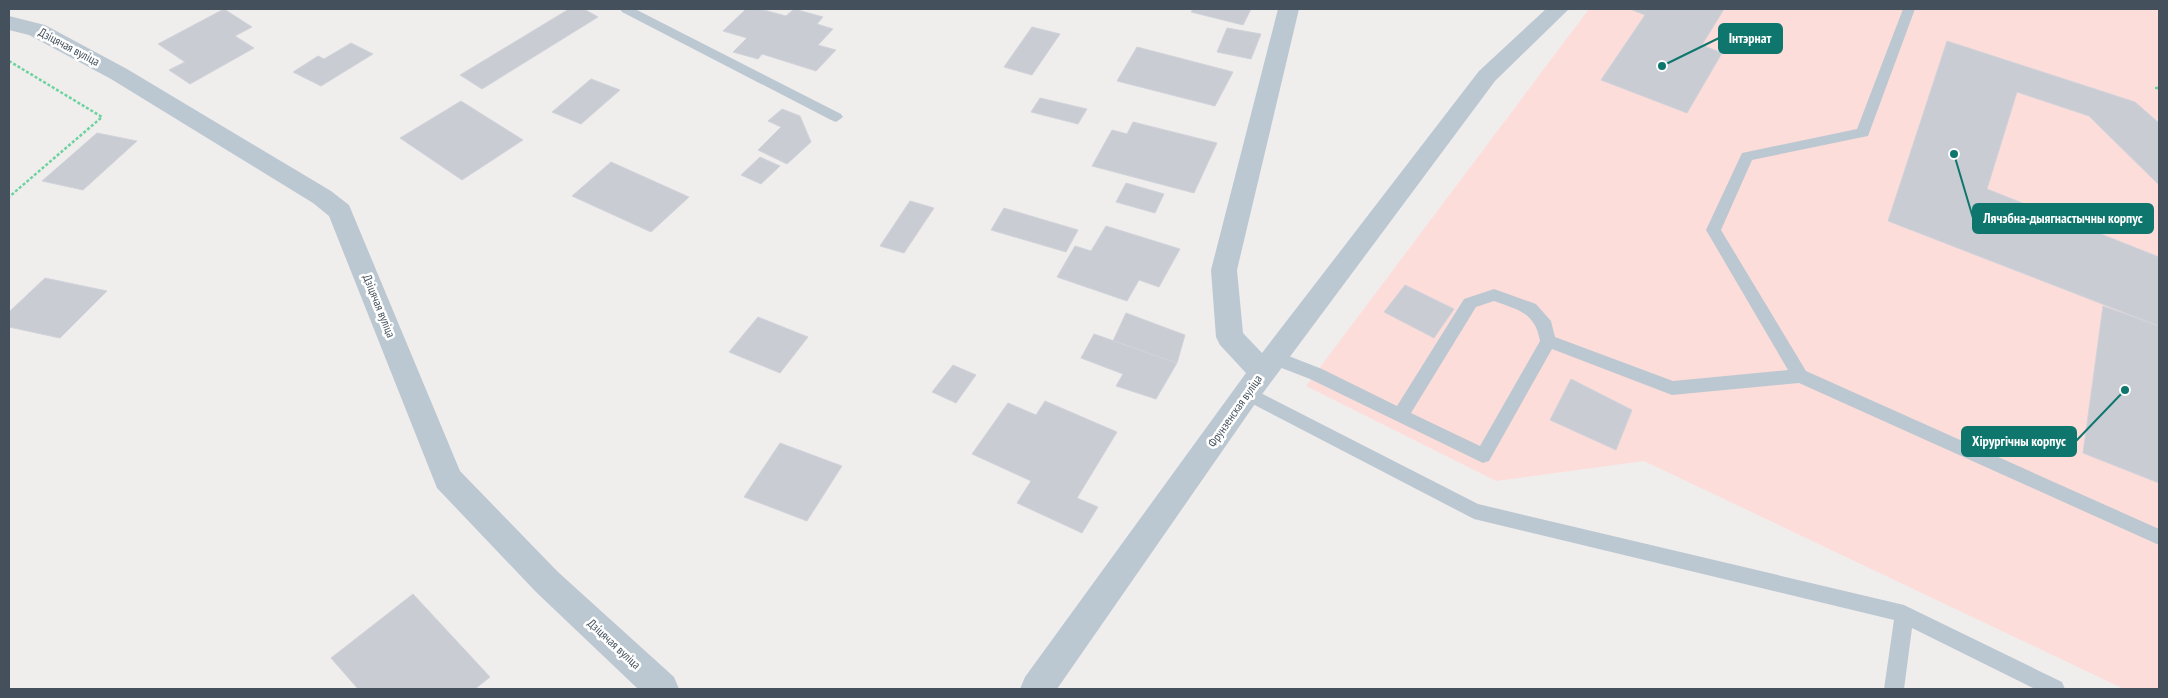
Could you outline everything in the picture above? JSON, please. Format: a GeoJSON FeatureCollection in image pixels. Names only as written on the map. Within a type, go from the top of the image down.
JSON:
{"type":"FeatureCollection","features":[{"type":"Feature","properties":{"kind":"street","name":"Фрунзенская вуліца"},"geometry":{"type":"LineString","coordinates":[[1037,689],[1262,374],[1230,337],[1224,270],[1288,9]]}},
{"type":"Feature","properties":{"kind":"street"},"geometry":{"type":"LineString","coordinates":[[1262,374],[1487,76],[1558,9]]}},
{"type":"Feature","properties":{"kind":"street","name":"Дзіцячая вуліца"},"geometry":{"type":"LineString","coordinates":[[9,24],[38,30],[119,74],[322,197],[340,211],[448,478],[547,582],[662,689]]}},
{"type":"Feature","properties":{"kind":"lane"},"geometry":{"type":"LineString","coordinates":[[626,9],[836,117]]}},
{"type":"Feature","properties":{"kind":"lane"},"geometry":{"type":"LineString","coordinates":[[1800,376],[1712,230],[1746,156],[1863,132],[1910,9]]}},
{"type":"Feature","properties":{"kind":"lane"},"geometry":{"type":"LineString","coordinates":[[1262,374],[1316,374],[1400,416],[1483,456],[1548,341],[1545,325],[1530,308],[1494,295],[1470,303],[1400,416]]}},
{"type":"Feature","properties":{"kind":"lane"},"geometry":{"type":"LineString","coordinates":[[1548,341],[1672,388],[1800,376],[2159,537]]}},
{"type":"Feature","properties":{"kind":"lane"},"geometry":{"type":"LineString","coordinates":[[1262,374],[1474,511],[1904,614],[2055,689]]}},
{"type":"Feature","properties":{"kind":"lane"},"geometry":{"type":"LineString","coordinates":[[1894,689],[1904,614]]}},
{"type":"Feature","properties":{"kind":"path"},"geometry":{"type":"LineString","coordinates":[[9,61],[102,117],[9,198]]}},
{"type":"Feature","properties":{"kind":"shaded area"},"geometry":{"type":"Polygon","coordinates":[[[1589,9],[2159,9],[2159,689],[2124,689],[1644,461],[1496,481],[1306,386],[1589,9]]]}},
{"type":"Feature","properties":{"kind":"building"},"geometry":{"type":"Polygon","coordinates":[[[224,9],[252,27],[235,36],[254,48],[190,84],[169,70],[185,62],[158,44],[224,9]]]}},
{"type":"Feature","properties":{"kind":"building"},"geometry":{"type":"Polygon","coordinates":[[[569,9],[584,9],[598,17],[482,89],[460,75],[569,9]]]}},
{"type":"Feature","properties":{"kind":"building"},"geometry":{"type":"Polygon","coordinates":[[[746,9],[760,9],[786,16],[794,9],[823,17],[817,24],[833,29],[818,45],[836,50],[816,71],[762,54],[758,59],[733,52],[747,38],[723,31],[746,9]]]}},
{"type":"Feature","properties":{"kind":"building"},"geometry":{"type":"Polygon","coordinates":[[[1193,9],[1251,9],[1243,25],[1191,12],[1193,9]]]}},
{"type":"Feature","properties":{"kind":"building"},"geometry":{"type":"Polygon","coordinates":[[[1630,9],[1724,9],[1702,45],[1722,53],[1687,113],[1601,80],[1645,15],[1630,9]]]}},
{"type":"Feature","properties":{"kind":"building"},"geometry":{"type":"Polygon","coordinates":[[[1032,27],[1060,34],[1032,75],[1004,67],[1032,27]]]}},
{"type":"Feature","properties":{"kind":"building"},"geometry":{"type":"Polygon","coordinates":[[[1227,28],[1261,34],[1251,59],[1217,52],[1227,28]]]}},
{"type":"Feature","properties":{"kind":"building"},"geometry":{"type":"Polygon","coordinates":[[[1947,41],[2135,102],[2159,123],[2159,185],[2089,116],[2017,92],[1987,189],[2159,257],[2159,326],[1888,221],[1947,41]]]}},
{"type":"Feature","properties":{"kind":"building"},"geometry":{"type":"Polygon","coordinates":[[[351,43],[373,54],[321,86],[293,72],[318,56],[324,59],[351,43]]]}},
{"type":"Feature","properties":{"kind":"building"},"geometry":{"type":"Polygon","coordinates":[[[1137,47],[1233,72],[1215,106],[1117,81],[1137,47]]]}},
{"type":"Feature","properties":{"kind":"building"},"geometry":{"type":"Polygon","coordinates":[[[591,79],[620,90],[581,124],[552,112],[591,79]]]}},
{"type":"Feature","properties":{"kind":"building"},"geometry":{"type":"Polygon","coordinates":[[[1040,98],[1087,109],[1078,124],[1031,112],[1040,98]]]}},
{"type":"Feature","properties":{"kind":"building"},"geometry":{"type":"Polygon","coordinates":[[[461,101],[523,140],[462,180],[400,138],[461,101]]]}},
{"type":"Feature","properties":{"kind":"building"},"geometry":{"type":"Polygon","coordinates":[[[782,109],[800,116],[811,142],[787,164],[758,150],[781,127],[768,121],[782,109]]]}},
{"type":"Feature","properties":{"kind":"building"},"geometry":{"type":"Polygon","coordinates":[[[1133,122],[1217,143],[1194,193],[1092,166],[1112,130],[1127,134],[1133,122]]]}},
{"type":"Feature","properties":{"kind":"building"},"geometry":{"type":"Polygon","coordinates":[[[97,133],[137,141],[83,190],[42,181],[97,133]]]}},
{"type":"Feature","properties":{"kind":"building"},"geometry":{"type":"Polygon","coordinates":[[[760,157],[780,166],[761,184],[741,175],[760,157]]]}},
{"type":"Feature","properties":{"kind":"building"},"geometry":{"type":"Polygon","coordinates":[[[611,162],[689,197],[651,232],[572,196],[611,162]]]}},
{"type":"Feature","properties":{"kind":"building"},"geometry":{"type":"Polygon","coordinates":[[[1126,183],[1164,194],[1155,213],[1116,202],[1126,183]]]}},
{"type":"Feature","properties":{"kind":"building"},"geometry":{"type":"Polygon","coordinates":[[[910,201],[934,208],[904,253],[880,246],[910,201]]]}},
{"type":"Feature","properties":{"kind":"building"},"geometry":{"type":"Polygon","coordinates":[[[1004,208],[1078,230],[1066,252],[991,230],[1004,208]]]}},
{"type":"Feature","properties":{"kind":"building"},"geometry":{"type":"Polygon","coordinates":[[[1106,226],[1180,249],[1159,287],[1139,280],[1127,301],[1057,277],[1075,246],[1091,251],[1106,226]]]}},
{"type":"Feature","properties":{"kind":"building"},"geometry":{"type":"Polygon","coordinates":[[[45,278],[107,291],[60,338],[9,327],[9,312],[45,278]]]}},
{"type":"Feature","properties":{"kind":"building"},"geometry":{"type":"Polygon","coordinates":[[[1405,285],[1454,309],[1434,338],[1384,312],[1405,285]]]}},
{"type":"Feature","properties":{"kind":"building"},"geometry":{"type":"Polygon","coordinates":[[[2103,306],[2159,326],[2159,483],[2083,453],[2103,306]]]}},
{"type":"Feature","properties":{"kind":"building"},"geometry":{"type":"Polygon","coordinates":[[[1126,313],[1185,335],[1177,363],[1113,341],[1126,313]]]}},
{"type":"Feature","properties":{"kind":"building"},"geometry":{"type":"Polygon","coordinates":[[[758,317],[808,337],[780,373],[729,352],[758,317]]]}},
{"type":"Feature","properties":{"kind":"building"},"geometry":{"type":"Polygon","coordinates":[[[1094,334],[1177,363],[1156,399],[1116,386],[1123,374],[1081,358],[1094,334]]]}},
{"type":"Feature","properties":{"kind":"building"},"geometry":{"type":"Polygon","coordinates":[[[953,365],[976,375],[956,403],[932,392],[953,365]]]}},
{"type":"Feature","properties":{"kind":"building"},"geometry":{"type":"Polygon","coordinates":[[[1571,379],[1632,410],[1616,450],[1550,420],[1571,379]]]}},
{"type":"Feature","properties":{"kind":"building"},"geometry":{"type":"Polygon","coordinates":[[[1045,401],[1117,432],[1077,498],[1098,507],[1082,533],[1017,503],[1031,481],[972,454],[1008,403],[1036,415],[1045,401]]]}},
{"type":"Feature","properties":{"kind":"building"},"geometry":{"type":"Polygon","coordinates":[[[780,443],[842,466],[807,521],[744,497],[780,443]]]}},
{"type":"Feature","properties":{"kind":"building"},"geometry":{"type":"Polygon","coordinates":[[[413,594],[490,677],[475,689],[358,689],[331,658],[413,594]]]}},
{"type":"Feature","properties":{"kind":"place","name":"Інтэрнат"},"geometry":{"type":"Point","coordinates":[1662,66]}},
{"type":"Feature","properties":{"kind":"place","name":"Лячэбна-дыягнастычны корпус"},"geometry":{"type":"Point","coordinates":[1954,154]}},
{"type":"Feature","properties":{"kind":"place","name":"Хірургічны корпус"},"geometry":{"type":"Point","coordinates":[2125,390]}}]}
